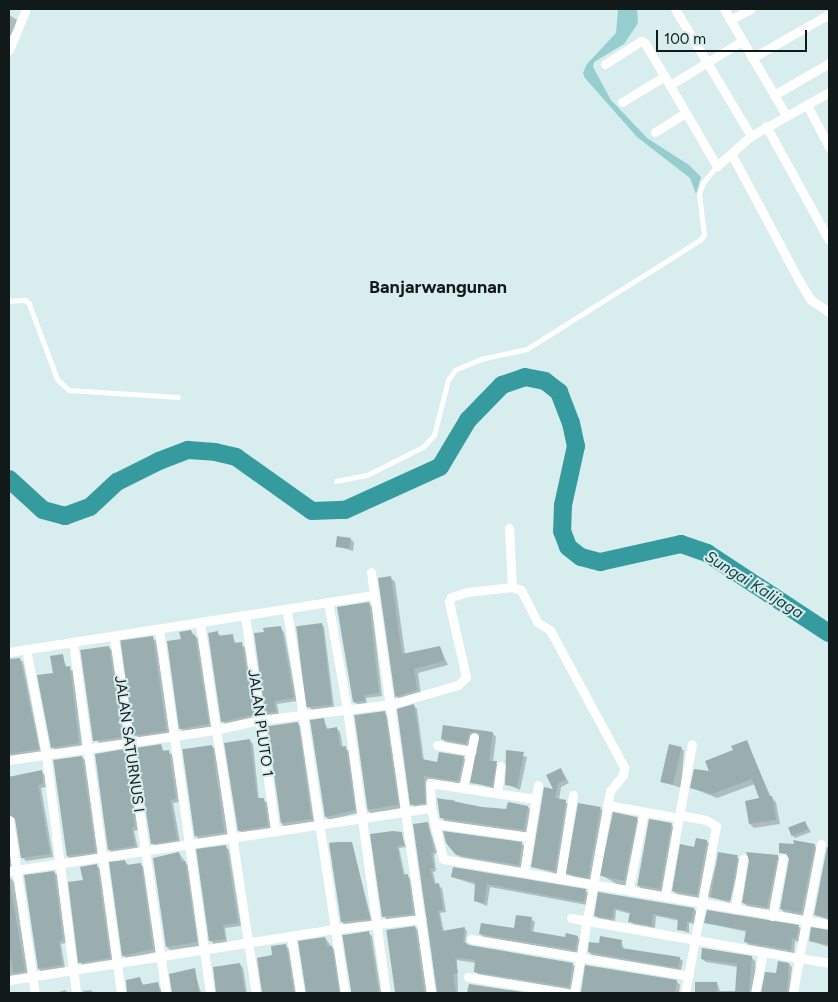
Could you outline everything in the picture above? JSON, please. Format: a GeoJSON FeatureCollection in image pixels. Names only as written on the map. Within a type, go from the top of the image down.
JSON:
{"type":"FeatureCollection","features":[{"type":"Feature","properties":{"kind":"street"},"geometry":{"type":"LineString","coordinates":[[9,50],[26,9]]}},
{"type":"Feature","properties":{"kind":"street"},"geometry":{"type":"LineString","coordinates":[[675,9],[751,136]]}},
{"type":"Feature","properties":{"kind":"street"},"geometry":{"type":"LineString","coordinates":[[724,9],[786,115]]}},
{"type":"Feature","properties":{"kind":"street"},"geometry":{"type":"LineString","coordinates":[[730,20],[751,9]]}},
{"type":"Feature","properties":{"kind":"street"},"geometry":{"type":"LineString","coordinates":[[752,58],[829,14]]}},
{"type":"Feature","properties":{"kind":"street"},"geometry":{"type":"LineString","coordinates":[[670,85],[742,41]]}},
{"type":"Feature","properties":{"kind":"street"},"geometry":{"type":"LineString","coordinates":[[605,64],[644,42],[717,166],[732,156],[751,136],[766,126],[829,92]]}},
{"type":"Feature","properties":{"kind":"street"},"geometry":{"type":"LineString","coordinates":[[774,95],[829,64]]}},
{"type":"Feature","properties":{"kind":"street"},"geometry":{"type":"LineString","coordinates":[[622,102],[665,76]]}},
{"type":"Feature","properties":{"kind":"street"},"geometry":{"type":"LineString","coordinates":[[807,105],[829,147]]}},
{"type":"Feature","properties":{"kind":"street"},"geometry":{"type":"LineString","coordinates":[[655,132],[685,113]]}},
{"type":"Feature","properties":{"kind":"street"},"geometry":{"type":"LineString","coordinates":[[766,126],[829,240]]}},
{"type":"Feature","properties":{"kind":"street"},"geometry":{"type":"LineString","coordinates":[[732,156],[801,284],[811,300],[829,312]]}},
{"type":"Feature","properties":{"kind":"street"},"geometry":{"type":"LineString","coordinates":[[509,528],[512,587]]}},
{"type":"Feature","properties":{"kind":"street"},"geometry":{"type":"LineString","coordinates":[[370,572],[392,704],[405,812],[431,993]]}},
{"type":"Feature","properties":{"kind":"street"},"geometry":{"type":"LineString","coordinates":[[9,760],[214,730],[260,720],[301,714],[392,704],[465,681],[451,597],[468,592],[512,587],[521,590],[537,622],[550,630],[624,767],[622,775],[610,791],[574,993]]}},
{"type":"Feature","properties":{"kind":"street"},"geometry":{"type":"LineString","coordinates":[[9,652],[287,611],[374,595]]}},
{"type":"Feature","properties":{"kind":"street"},"geometry":{"type":"LineString","coordinates":[[328,602],[347,710],[379,924],[386,993]]}},
{"type":"Feature","properties":{"kind":"street"},"geometry":{"type":"LineString","coordinates":[[287,611],[301,714],[345,993]]}},
{"type":"Feature","properties":{"kind":"street","name":"JALAN PLUTO 1"},"geometry":{"type":"LineString","coordinates":[[245,616],[275,830]]}},
{"type":"Feature","properties":{"kind":"street"},"geometry":{"type":"LineString","coordinates":[[200,624],[214,730],[256,993]]}},
{"type":"Feature","properties":{"kind":"street"},"geometry":{"type":"LineString","coordinates":[[159,630],[187,845],[210,993]]}},
{"type":"Feature","properties":{"kind":"street","name":"JALAN SATURNUS I"},"geometry":{"type":"LineString","coordinates":[[114,638],[143,850],[166,993]]}},
{"type":"Feature","properties":{"kind":"street"},"geometry":{"type":"LineString","coordinates":[[73,643],[121,993]]}},
{"type":"Feature","properties":{"kind":"street"},"geometry":{"type":"LineString","coordinates":[[26,649],[46,755],[76,993]]}},
{"type":"Feature","properties":{"kind":"street"},"geometry":{"type":"LineString","coordinates":[[463,788],[474,737]]}},
{"type":"Feature","properties":{"kind":"street"},"geometry":{"type":"LineString","coordinates":[[665,894],[692,744]]}},
{"type":"Feature","properties":{"kind":"street"},"geometry":{"type":"LineString","coordinates":[[437,745],[472,751]]}},
{"type":"Feature","properties":{"kind":"street"},"geometry":{"type":"LineString","coordinates":[[497,793],[501,766]]}},
{"type":"Feature","properties":{"kind":"street"},"geometry":{"type":"LineString","coordinates":[[535,799],[430,783],[430,808],[437,824],[440,852],[444,860],[629,888],[772,916],[829,924]]}},
{"type":"Feature","properties":{"kind":"street"},"geometry":{"type":"LineString","coordinates":[[524,872],[538,785]]}},
{"type":"Feature","properties":{"kind":"street"},"geometry":{"type":"LineString","coordinates":[[560,878],[573,795]]}},
{"type":"Feature","properties":{"kind":"street"},"geometry":{"type":"LineString","coordinates":[[607,805],[706,820],[716,826],[685,993]]}},
{"type":"Feature","properties":{"kind":"street"},"geometry":{"type":"LineString","coordinates":[[13,870],[430,808]]}},
{"type":"Feature","properties":{"kind":"street"},"geometry":{"type":"LineString","coordinates":[[629,888],[644,811]]}},
{"type":"Feature","properties":{"kind":"street"},"geometry":{"type":"LineString","coordinates":[[9,820],[13,870],[35,993]]}},
{"type":"Feature","properties":{"kind":"street"},"geometry":{"type":"LineString","coordinates":[[437,824],[529,837]]}},
{"type":"Feature","properties":{"kind":"street"},"geometry":{"type":"LineString","coordinates":[[792,993],[821,844]]}},
{"type":"Feature","properties":{"kind":"street"},"geometry":{"type":"LineString","coordinates":[[772,916],[783,858]]}},
{"type":"Feature","properties":{"kind":"street"},"geometry":{"type":"LineString","coordinates":[[735,909],[743,859]]}},
{"type":"Feature","properties":{"kind":"street"},"geometry":{"type":"LineString","coordinates":[[571,918],[829,963]]}},
{"type":"Feature","properties":{"kind":"street"},"geometry":{"type":"LineString","coordinates":[[9,980],[73,972],[202,949],[336,929],[421,919]]}},
{"type":"Feature","properties":{"kind":"street"},"geometry":{"type":"LineString","coordinates":[[291,936],[300,993]]}},
{"type":"Feature","properties":{"kind":"street"},"geometry":{"type":"LineString","coordinates":[[471,939],[688,976]]}},
{"type":"Feature","properties":{"kind":"street"},"geometry":{"type":"LineString","coordinates":[[755,993],[763,952]]}},
{"type":"Feature","properties":{"kind":"street"},"geometry":{"type":"LineString","coordinates":[[468,977],[567,993]]}},
{"type":"Feature","properties":{"kind":"lane"},"geometry":{"type":"LineString","coordinates":[[336,480],[367,475],[423,447],[434,435],[448,380],[455,370],[481,359],[527,349],[700,240],[704,228],[699,194],[703,183],[717,166]]}},
{"type":"Feature","properties":{"kind":"lane"},"geometry":{"type":"LineString","coordinates":[[9,302],[25,300],[29,303],[58,380],[70,390],[178,397]]}},
{"type":"Feature","properties":{"kind":"shaded area"},"geometry":{"type":"Polygon","coordinates":[[[618,9],[637,9],[638,23],[624,44],[594,62],[593,67],[611,100],[647,138],[689,165],[701,177],[696,194],[690,178],[637,137],[585,78],[583,73],[587,64],[616,33],[618,9]]]}},
{"type":"Feature","properties":{"kind":"building"},"geometry":{"type":"Polygon","coordinates":[[[337,536],[351,538],[349,549],[335,547],[337,536]]]}},
{"type":"Feature","properties":{"kind":"building"},"geometry":{"type":"Polygon","coordinates":[[[391,576],[402,654],[440,646],[444,661],[414,669],[417,690],[395,697],[378,578],[391,576]]]}},
{"type":"Feature","properties":{"kind":"building"},"geometry":{"type":"Polygon","coordinates":[[[369,602],[379,693],[364,695],[365,701],[353,702],[337,607],[369,602]]]}},
{"type":"Feature","properties":{"kind":"building"},"geometry":{"type":"Polygon","coordinates":[[[322,623],[332,704],[306,708],[296,626],[322,623]]]}},
{"type":"Feature","properties":{"kind":"building"},"geometry":{"type":"Polygon","coordinates":[[[281,626],[294,698],[274,701],[276,712],[265,713],[254,633],[264,632],[263,628],[281,626]]]}},
{"type":"Feature","properties":{"kind":"building"},"geometry":{"type":"Polygon","coordinates":[[[191,630],[192,635],[195,635],[209,724],[179,729],[167,641],[181,639],[179,632],[191,630]]]}},
{"type":"Feature","properties":{"kind":"building"},"geometry":{"type":"Polygon","coordinates":[[[218,631],[218,636],[233,634],[234,643],[242,642],[253,715],[221,722],[208,633],[218,631]]]}},
{"type":"Feature","properties":{"kind":"building"},"geometry":{"type":"Polygon","coordinates":[[[153,636],[166,731],[134,736],[120,641],[153,636]]]}},
{"type":"Feature","properties":{"kind":"building"},"geometry":{"type":"Polygon","coordinates":[[[109,646],[122,737],[93,741],[80,650],[109,646]]]}},
{"type":"Feature","properties":{"kind":"building"},"geometry":{"type":"Polygon","coordinates":[[[63,654],[65,667],[70,666],[79,743],[51,748],[37,675],[53,673],[50,656],[63,654]]]}},
{"type":"Feature","properties":{"kind":"building"},"geometry":{"type":"Polygon","coordinates":[[[20,658],[39,749],[9,754],[9,659],[20,658]]]}},
{"type":"Feature","properties":{"kind":"building"},"geometry":{"type":"Polygon","coordinates":[[[414,704],[422,759],[437,762],[439,752],[464,756],[458,781],[424,776],[425,803],[410,805],[397,709],[414,704]]]}},
{"type":"Feature","properties":{"kind":"building"},"geometry":{"type":"Polygon","coordinates":[[[385,711],[398,805],[368,809],[354,715],[385,711]]]}},
{"type":"Feature","properties":{"kind":"building"},"geometry":{"type":"Polygon","coordinates":[[[324,718],[326,729],[337,727],[340,747],[346,746],[355,810],[325,817],[310,720],[324,718]]]}},
{"type":"Feature","properties":{"kind":"building"},"geometry":{"type":"Polygon","coordinates":[[[298,722],[312,819],[281,823],[267,726],[298,722]]]}},
{"type":"Feature","properties":{"kind":"building"},"geometry":{"type":"Polygon","coordinates":[[[443,725],[493,732],[489,761],[497,761],[492,786],[470,783],[479,733],[470,732],[466,744],[441,739],[443,725]]]}},
{"type":"Feature","properties":{"kind":"building"},"geometry":{"type":"Polygon","coordinates":[[[250,739],[257,798],[264,798],[268,826],[238,831],[224,743],[250,739]]]}},
{"type":"Feature","properties":{"kind":"building"},"geometry":{"type":"Polygon","coordinates":[[[747,740],[769,796],[772,796],[776,820],[749,824],[745,801],[759,798],[752,779],[712,794],[690,788],[694,769],[709,771],[705,761],[733,750],[731,746],[747,740]]]}},
{"type":"Feature","properties":{"kind":"building"},"geometry":{"type":"Polygon","coordinates":[[[161,744],[162,751],[169,750],[176,799],[170,800],[177,840],[151,844],[136,748],[161,744]]]}},
{"type":"Feature","properties":{"kind":"building"},"geometry":{"type":"Polygon","coordinates":[[[669,744],[682,747],[673,785],[660,782],[669,744]]]}},
{"type":"Feature","properties":{"kind":"building"},"geometry":{"type":"Polygon","coordinates":[[[212,745],[224,832],[195,836],[182,749],[212,745]]]}},
{"type":"Feature","properties":{"kind":"building"},"geometry":{"type":"Polygon","coordinates":[[[124,749],[135,827],[132,828],[135,846],[108,850],[95,754],[124,749]]]}},
{"type":"Feature","properties":{"kind":"building"},"geometry":{"type":"Polygon","coordinates":[[[506,750],[524,752],[517,787],[505,785],[506,750]]]}},
{"type":"Feature","properties":{"kind":"building"},"geometry":{"type":"Polygon","coordinates":[[[82,756],[95,852],[67,856],[53,760],[82,756]]]}},
{"type":"Feature","properties":{"kind":"building"},"geometry":{"type":"Polygon","coordinates":[[[561,768],[566,780],[558,783],[555,798],[566,800],[555,871],[531,867],[544,787],[553,789],[546,775],[561,768]]]}},
{"type":"Feature","properties":{"kind":"building"},"geometry":{"type":"Polygon","coordinates":[[[42,770],[43,784],[38,785],[50,854],[21,858],[15,819],[10,814],[9,777],[42,770]]]}},
{"type":"Feature","properties":{"kind":"building"},"geometry":{"type":"Polygon","coordinates":[[[437,798],[482,807],[506,809],[508,802],[528,806],[524,830],[440,818],[437,798]]]}},
{"type":"Feature","properties":{"kind":"building"},"geometry":{"type":"Polygon","coordinates":[[[578,803],[601,807],[588,878],[565,874],[578,803]]]}},
{"type":"Feature","properties":{"kind":"building"},"geometry":{"type":"Polygon","coordinates":[[[613,812],[637,817],[624,881],[599,876],[613,812]]]}},
{"type":"Feature","properties":{"kind":"building"},"geometry":{"type":"Polygon","coordinates":[[[649,819],[672,823],[660,889],[637,885],[649,819]]]}},
{"type":"Feature","properties":{"kind":"building"},"geometry":{"type":"Polygon","coordinates":[[[805,821],[808,829],[791,836],[788,827],[805,821]]]}},
{"type":"Feature","properties":{"kind":"building"},"geometry":{"type":"Polygon","coordinates":[[[428,822],[434,852],[431,852],[434,868],[430,869],[434,884],[439,883],[443,910],[438,910],[442,931],[465,927],[463,941],[469,945],[573,963],[569,987],[474,972],[475,960],[455,958],[458,973],[453,974],[456,993],[437,993],[413,824],[428,822]]]}},
{"type":"Feature","properties":{"kind":"building"},"geometry":{"type":"Polygon","coordinates":[[[393,831],[402,832],[404,845],[397,846],[403,875],[408,874],[413,914],[382,917],[370,834],[393,831]]]}},
{"type":"Feature","properties":{"kind":"building"},"geometry":{"type":"Polygon","coordinates":[[[443,831],[522,842],[519,865],[456,855],[446,843],[443,831]]]}},
{"type":"Feature","properties":{"kind":"building"},"geometry":{"type":"Polygon","coordinates":[[[696,838],[707,840],[697,895],[672,891],[680,844],[694,847],[696,838]]]}},
{"type":"Feature","properties":{"kind":"building"},"geometry":{"type":"Polygon","coordinates":[[[793,840],[815,844],[801,913],[780,909],[789,859],[787,853],[779,853],[779,843],[794,844],[793,840]]]}},
{"type":"Feature","properties":{"kind":"building"},"geometry":{"type":"Polygon","coordinates":[[[352,842],[370,919],[341,922],[329,843],[352,842]]]}},
{"type":"Feature","properties":{"kind":"building"},"geometry":{"type":"Polygon","coordinates":[[[226,845],[238,923],[223,925],[225,939],[209,941],[196,849],[226,845]]]}},
{"type":"Feature","properties":{"kind":"building"},"geometry":{"type":"Polygon","coordinates":[[[827,847],[829,847],[829,918],[814,915],[827,847]]]}},
{"type":"Feature","properties":{"kind":"building"},"geometry":{"type":"Polygon","coordinates":[[[179,852],[181,862],[185,861],[197,942],[166,947],[153,858],[179,852]]]}},
{"type":"Feature","properties":{"kind":"building"},"geometry":{"type":"Polygon","coordinates":[[[718,852],[738,855],[731,901],[711,897],[718,852]]]}},
{"type":"Feature","properties":{"kind":"building"},"geometry":{"type":"Polygon","coordinates":[[[746,852],[778,855],[767,907],[742,903],[749,860],[746,852]]]}},
{"type":"Feature","properties":{"kind":"building"},"geometry":{"type":"Polygon","coordinates":[[[125,860],[126,865],[141,863],[153,949],[122,956],[109,862],[125,860]]]}},
{"type":"Feature","properties":{"kind":"building"},"geometry":{"type":"Polygon","coordinates":[[[97,864],[110,958],[78,963],[68,882],[83,880],[80,867],[97,864]]]}},
{"type":"Feature","properties":{"kind":"building"},"geometry":{"type":"Polygon","coordinates":[[[453,867],[586,889],[584,902],[487,884],[484,903],[474,901],[475,882],[451,877],[453,867]]]}},
{"type":"Feature","properties":{"kind":"building"},"geometry":{"type":"Polygon","coordinates":[[[54,871],[63,940],[59,941],[62,965],[38,969],[24,875],[54,871]]]}},
{"type":"Feature","properties":{"kind":"building"},"geometry":{"type":"Polygon","coordinates":[[[9,877],[25,971],[13,973],[9,945],[9,877]]]}},
{"type":"Feature","properties":{"kind":"building"},"geometry":{"type":"Polygon","coordinates":[[[598,892],[694,908],[692,921],[687,921],[686,931],[677,930],[678,919],[653,914],[652,926],[628,922],[630,912],[614,908],[612,919],[594,916],[598,892]]]}},
{"type":"Feature","properties":{"kind":"building"},"geometry":{"type":"Polygon","coordinates":[[[707,910],[799,925],[796,939],[792,938],[791,950],[744,942],[746,930],[704,923],[707,910]]]}},
{"type":"Feature","properties":{"kind":"building"},"geometry":{"type":"Polygon","coordinates":[[[516,915],[532,917],[530,931],[565,937],[566,933],[578,936],[575,950],[479,934],[481,923],[514,928],[516,915]]]}},
{"type":"Feature","properties":{"kind":"building"},"geometry":{"type":"Polygon","coordinates":[[[415,926],[424,993],[395,993],[386,930],[415,926]]]}},
{"type":"Feature","properties":{"kind":"building"},"geometry":{"type":"Polygon","coordinates":[[[811,927],[829,930],[829,945],[809,941],[811,927]]]}},
{"type":"Feature","properties":{"kind":"building"},"geometry":{"type":"Polygon","coordinates":[[[369,931],[379,993],[351,993],[342,935],[369,931]]]}},
{"type":"Feature","properties":{"kind":"building"},"geometry":{"type":"Polygon","coordinates":[[[600,936],[622,940],[621,948],[680,957],[678,968],[588,952],[589,942],[599,943],[600,936]]]}},
{"type":"Feature","properties":{"kind":"building"},"geometry":{"type":"Polygon","coordinates":[[[325,937],[327,947],[332,946],[339,993],[306,993],[298,941],[325,937]]]}},
{"type":"Feature","properties":{"kind":"building"},"geometry":{"type":"Polygon","coordinates":[[[286,944],[294,993],[262,993],[257,958],[272,955],[271,946],[286,944]]]}},
{"type":"Feature","properties":{"kind":"building"},"geometry":{"type":"Polygon","coordinates":[[[702,948],[752,956],[749,993],[735,993],[737,964],[701,959],[702,948]]]}},
{"type":"Feature","properties":{"kind":"building"},"geometry":{"type":"Polygon","coordinates":[[[778,961],[789,963],[787,993],[761,993],[765,972],[776,973],[778,961]]]}},
{"type":"Feature","properties":{"kind":"building"},"geometry":{"type":"Polygon","coordinates":[[[240,963],[245,993],[216,993],[213,967],[240,963]]]}},
{"type":"Feature","properties":{"kind":"building"},"geometry":{"type":"Polygon","coordinates":[[[585,965],[677,980],[675,993],[581,992],[585,965]]]}},
{"type":"Feature","properties":{"kind":"building"},"geometry":{"type":"Polygon","coordinates":[[[195,968],[199,993],[172,993],[169,974],[195,968]]]}},
{"type":"Feature","properties":{"kind":"building"},"geometry":{"type":"Polygon","coordinates":[[[140,977],[142,985],[158,982],[160,993],[127,993],[126,980],[140,977]]]}},
{"type":"Feature","properties":{"kind":"building"},"geometry":{"type":"Polygon","coordinates":[[[695,982],[717,982],[717,993],[695,993],[695,982]]]}},
{"type":"Feature","properties":{"kind":"building"},"geometry":{"type":"Polygon","coordinates":[[[469,984],[529,993],[467,993],[469,984]]]}},
{"type":"Feature","properties":{"kind":"waterway","name":"Sungai Kalijaga"},"geometry":{"type":"LineString","coordinates":[[9,479],[43,510],[65,516],[90,507],[117,482],[159,461],[188,450],[215,452],[236,457],[312,511],[345,510],[440,467],[468,420],[502,385],[525,377],[545,381],[559,392],[571,423],[576,446],[563,505],[562,531],[568,547],[581,557],[600,562],[681,544],[707,553],[829,633]]}},
{"type":"Feature","properties":{"kind":"district","name":"Banjarwangunan"},"geometry":{"type":"Point","coordinates":[438,287]}}]}
